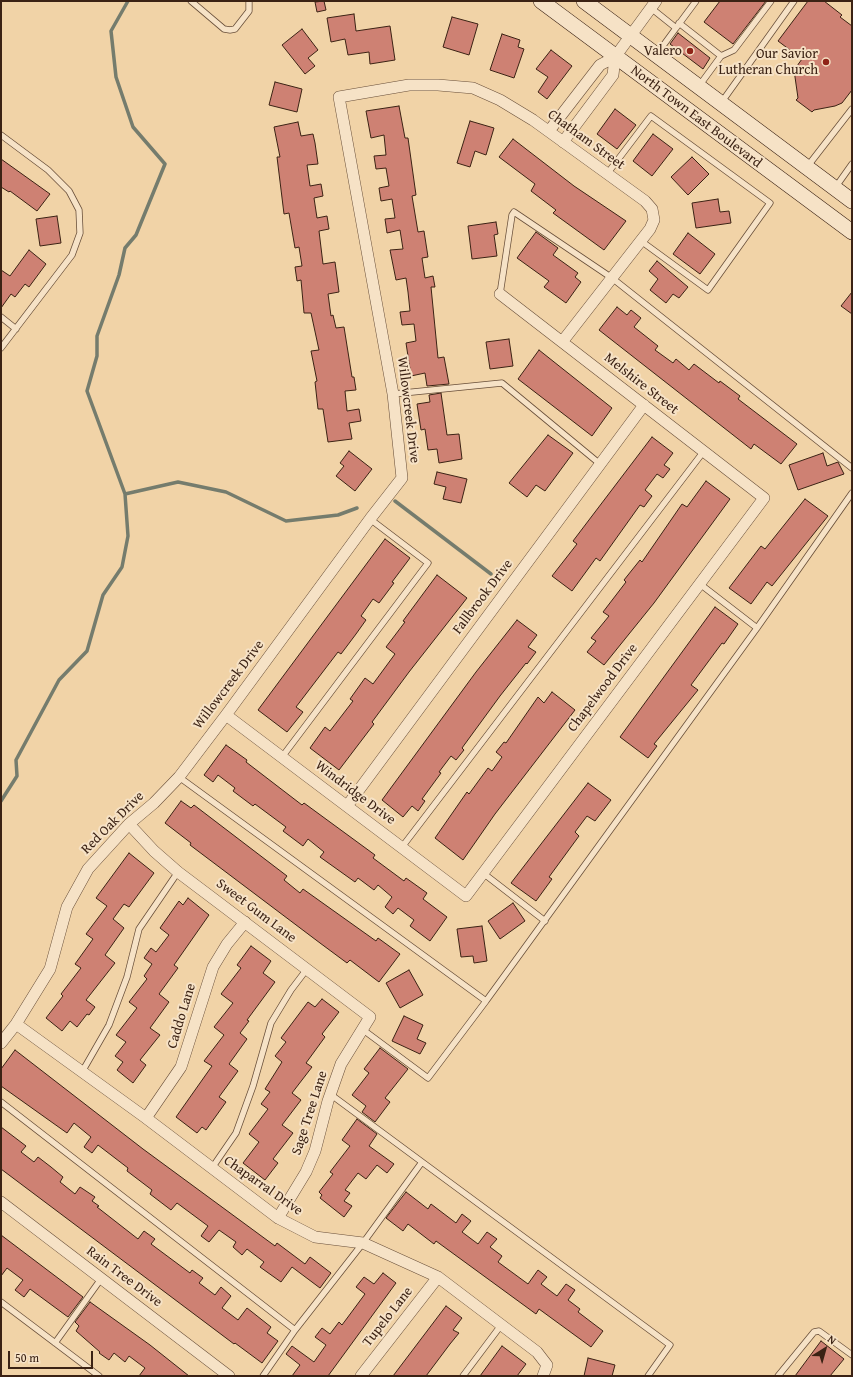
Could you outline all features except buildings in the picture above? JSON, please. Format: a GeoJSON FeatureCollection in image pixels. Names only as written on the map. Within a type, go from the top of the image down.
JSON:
{"type":"FeatureCollection","features":[{"type":"Feature","properties":{"kind":"main road","name":"North Town East Boulevard"},"geometry":{"type":"LineString","coordinates":[[541,1],[852,232]]}},
{"type":"Feature","properties":{"kind":"main road","name":"North Town East Boulevard"},"geometry":{"type":"LineString","coordinates":[[584,1],[852,201]]}},
{"type":"Feature","properties":{"kind":"main road"},"geometry":{"type":"LineString","coordinates":[[792,188],[806,167]]}},
{"type":"Feature","properties":{"kind":"street"},"geometry":{"type":"LineString","coordinates":[[549,131],[600,65],[615,57],[654,4]]}},
{"type":"Feature","properties":{"kind":"street"},"geometry":{"type":"LineString","coordinates":[[563,142],[613,75],[615,57]]}},
{"type":"Feature","properties":{"kind":"street","name":"Chatham Street"},"geometry":{"type":"LineString","coordinates":[[339,97],[409,85],[438,84],[473,88],[500,100],[549,131],[645,201],[652,209],[654,220],[641,241],[562,342]]}},
{"type":"Feature","properties":{"kind":"street","name":"Willowcreek Drive"},"geometry":{"type":"LineString","coordinates":[[179,777],[402,478],[393,394],[339,97]]}},
{"type":"Feature","properties":{"kind":"street","name":"Melshire Street"},"geometry":{"type":"LineString","coordinates":[[500,294],[764,498]]}},
{"type":"Feature","properties":{"kind":"street","name":"Fallbrook Drive"},"geometry":{"type":"LineString","coordinates":[[347,806],[644,405]]}},
{"type":"Feature","properties":{"kind":"street","name":"Chapelwood Drive"},"geometry":{"type":"LineString","coordinates":[[466,896],[764,498]]}},
{"type":"Feature","properties":{"kind":"street","name":"Windridge Drive"},"geometry":{"type":"LineString","coordinates":[[226,715],[466,896]]}},
{"type":"Feature","properties":{"kind":"street","name":"Red Oak Drive"},"geometry":{"type":"LineString","coordinates":[[1,1043],[16,1024],[50,969],[67,906],[88,869],[129,824],[154,803],[179,777]]}},
{"type":"Feature","properties":{"kind":"street","name":"Sweet Gum Lane"},"geometry":{"type":"LineString","coordinates":[[129,824],[154,851],[178,872],[370,1017]]}},
{"type":"Feature","properties":{"kind":"street","name":"Caddo Lane"},"geometry":{"type":"LineString","coordinates":[[146,1118],[181,1067],[213,967],[227,944],[245,922]]}},
{"type":"Feature","properties":{"kind":"street","name":"Sage Tree Lane"},"geometry":{"type":"LineString","coordinates":[[278,1218],[306,1172],[315,1151],[330,1094],[341,1064],[370,1017]]}},
{"type":"Feature","properties":{"kind":"street","name":"Chaparral Drive"},"geometry":{"type":"LineString","coordinates":[[16,1024],[146,1118],[278,1218],[315,1237],[363,1243],[438,1277],[537,1352],[547,1365],[543,1376]]}},
{"type":"Feature","properties":{"kind":"street","name":"Rain Tree Drive"},"geometry":{"type":"LineString","coordinates":[[1,1202],[229,1376]]}},
{"type":"Feature","properties":{"kind":"street","name":"Tupelo Lane"},"geometry":{"type":"LineString","coordinates":[[361,1376],[438,1277]]}},
{"type":"Feature","properties":{"kind":"lane"},"geometry":{"type":"LineString","coordinates":[[191,1],[224,29],[230,30],[235,29],[249,11],[249,1]]}},
{"type":"Feature","properties":{"kind":"lane"},"geometry":{"type":"LineString","coordinates":[[656,55],[696,1]]}},
{"type":"Feature","properties":{"kind":"lane"},"geometry":{"type":"LineString","coordinates":[[698,86],[721,56],[734,50],[770,1]]}},
{"type":"Feature","properties":{"kind":"lane"},"geometry":{"type":"LineString","coordinates":[[721,103],[794,1]]}},
{"type":"Feature","properties":{"kind":"lane"},"geometry":{"type":"LineString","coordinates":[[654,4],[677,26],[721,56]]}},
{"type":"Feature","properties":{"kind":"lane"},"geometry":{"type":"LineString","coordinates":[[806,167],[852,109]]}},
{"type":"Feature","properties":{"kind":"lane"},"geometry":{"type":"LineString","coordinates":[[607,174],[650,116],[770,203],[708,290],[641,241]]}},
{"type":"Feature","properties":{"kind":"lane"},"geometry":{"type":"LineString","coordinates":[[1,135],[48,170],[69,191],[79,210],[80,233],[72,255],[1,348]]}},
{"type":"Feature","properties":{"kind":"lane"},"geometry":{"type":"LineString","coordinates":[[835,188],[852,164]]}},
{"type":"Feature","properties":{"kind":"lane"},"geometry":{"type":"LineString","coordinates":[[500,294],[512,215],[514,212],[612,278],[852,468]]}},
{"type":"Feature","properties":{"kind":"lane"},"geometry":{"type":"LineString","coordinates":[[1,317],[16,329]]}},
{"type":"Feature","properties":{"kind":"lane"},"geometry":{"type":"LineString","coordinates":[[393,394],[502,383],[600,464]]}},
{"type":"Feature","properties":{"kind":"lane"},"geometry":{"type":"LineString","coordinates":[[402,847],[704,452]]}},
{"type":"Feature","properties":{"kind":"lane"},"geometry":{"type":"LineString","coordinates":[[362,1029],[428,1078],[545,921],[852,493]]}},
{"type":"Feature","properties":{"kind":"lane"},"geometry":{"type":"LineString","coordinates":[[282,757],[428,562],[370,519]]}},
{"type":"Feature","properties":{"kind":"lane"},"geometry":{"type":"LineString","coordinates":[[700,584],[756,628]]}},
{"type":"Feature","properties":{"kind":"lane"},"geometry":{"type":"LineString","coordinates":[[179,777],[486,1002]]}},
{"type":"Feature","properties":{"kind":"lane"},"geometry":{"type":"LineString","coordinates":[[82,1072],[109,1025],[127,977],[139,929],[178,872]]}},
{"type":"Feature","properties":{"kind":"lane"},"geometry":{"type":"LineString","coordinates":[[483,874],[545,921]]}},
{"type":"Feature","properties":{"kind":"lane"},"geometry":{"type":"LineString","coordinates":[[212,1168],[236,1133],[254,1086],[270,1023],[291,990],[307,969]]}},
{"type":"Feature","properties":{"kind":"lane"},"geometry":{"type":"LineString","coordinates":[[330,1094],[670,1345],[648,1376]]}},
{"type":"Feature","properties":{"kind":"lane"},"geometry":{"type":"LineString","coordinates":[[1,1102],[295,1330]]}},
{"type":"Feature","properties":{"kind":"lane"},"geometry":{"type":"LineString","coordinates":[[263,1376],[295,1330],[363,1243],[422,1162]]}},
{"type":"Feature","properties":{"kind":"lane"},"geometry":{"type":"LineString","coordinates":[[55,1343],[101,1279]]}},
{"type":"Feature","properties":{"kind":"lane"},"geometry":{"type":"LineString","coordinates":[[1,1302],[99,1376]]}},
{"type":"Feature","properties":{"kind":"lane"},"geometry":{"type":"LineString","coordinates":[[463,1376],[502,1324]]}},
{"type":"Feature","properties":{"kind":"lane"},"geometry":{"type":"LineString","coordinates":[[778,1376],[814,1332],[820,1331],[852,1355]]}},
{"type":"Feature","properties":{"kind":"waterway"},"geometry":{"type":"LineString","coordinates":[[1,801],[17,776],[16,760],[59,680],[87,651],[103,595],[122,567],[128,536],[125,494],[87,391],[97,356],[97,336],[119,275],[125,248],[136,235],[165,164],[133,127],[116,77],[111,31],[128,1]]}},
{"type":"Feature","properties":{"kind":"waterway"},"geometry":{"type":"LineString","coordinates":[[125,494],[178,482],[226,492],[286,521],[338,515],[357,508]]}},
{"type":"Feature","properties":{"kind":"waterway"},"geometry":{"type":"LineString","coordinates":[[395,501],[491,574]]}},
{"type":"Feature","properties":{"kind":"place","name":"Valero"},"geometry":{"type":"Point","coordinates":[690,51]}},
{"type":"Feature","properties":{"kind":"place","name":"Our Savior Lutheran Church"},"geometry":{"type":"Point","coordinates":[826,62]}}]}
